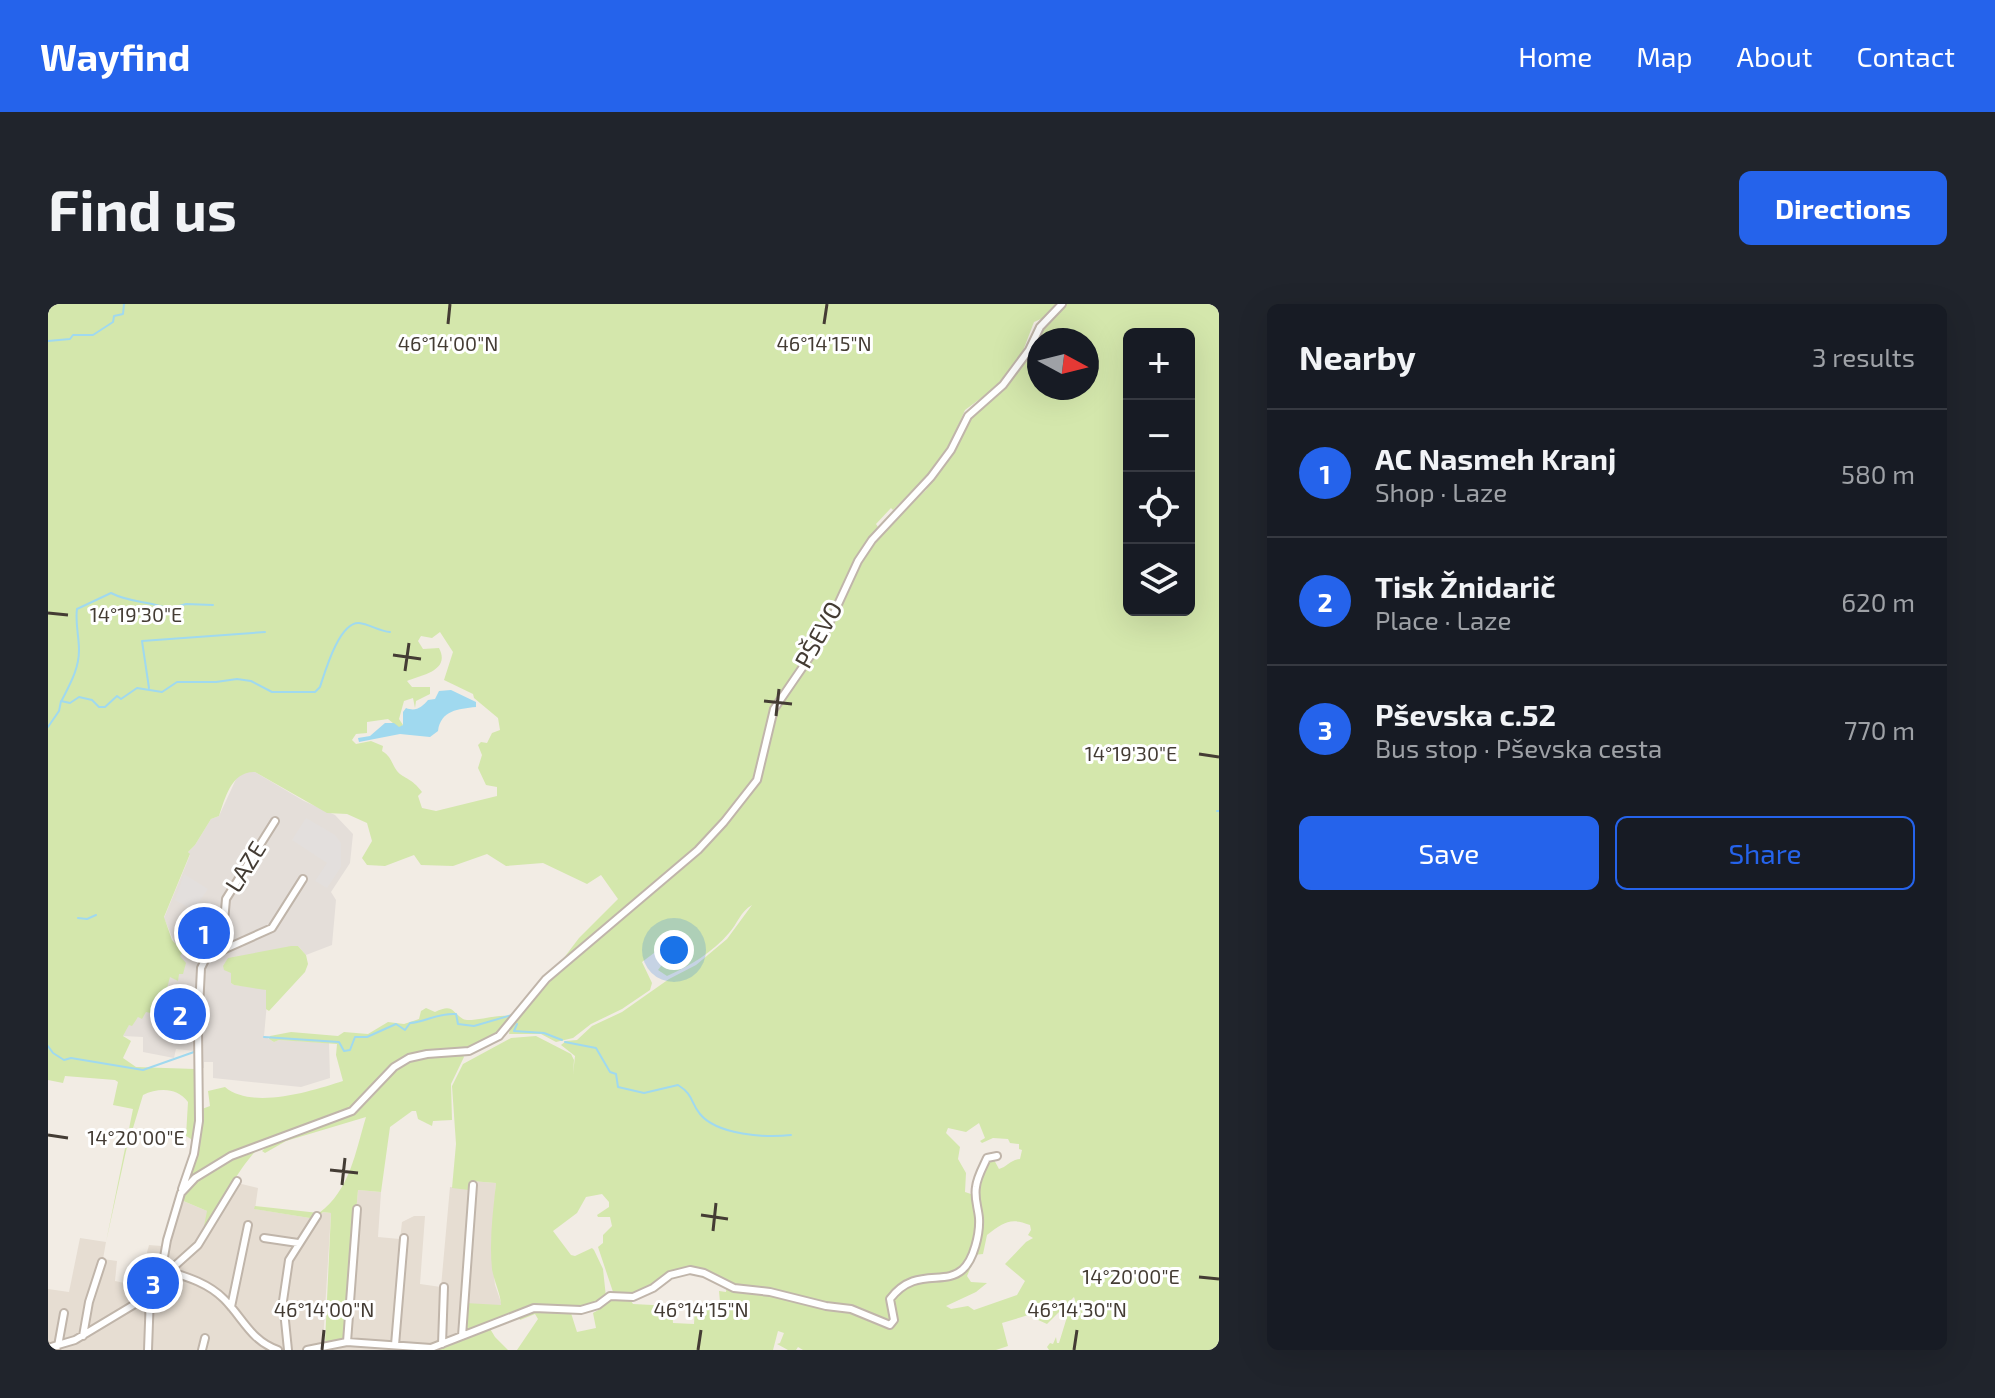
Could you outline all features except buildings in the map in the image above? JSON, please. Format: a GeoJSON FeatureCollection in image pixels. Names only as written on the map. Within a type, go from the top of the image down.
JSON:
{"type":"FeatureCollection","features":[{"type":"Feature","properties":{"kind":"street","name":"PŠEVO"},"geometry":{"type":"LineString","coordinates":[[181,1193],[195,1178],[231,1156],[352,1111],[394,1067],[409,1058],[469,1051],[499,1036],[546,979],[698,850],[757,780],[774,709],[822,639],[858,561],[872,540],[931,477],[951,450],[968,416],[1003,385],[1029,350],[1040,327],[1062,304]]}},
{"type":"Feature","properties":{"kind":"street","name":"LAZE"},"geometry":{"type":"LineString","coordinates":[[166,1270],[167,1240],[197,1141],[201,968],[224,922],[226,899],[275,821]]}},
{"type":"Feature","properties":{"kind":"street"},"geometry":{"type":"LineString","coordinates":[[205,958],[272,928],[303,879]]}},
{"type":"Feature","properties":{"kind":"street"},"geometry":{"type":"LineString","coordinates":[[307,1350],[347,1342],[430,1349],[534,1308],[581,1310],[598,1305],[610,1296],[633,1297],[653,1288],[670,1275],[690,1270],[704,1273],[734,1288],[770,1292],[851,1309],[890,1325],[894,1320],[890,1299],[903,1285],[914,1280],[957,1274],[965,1268],[978,1231],[977,1182],[987,1158],[997,1156]]}},
{"type":"Feature","properties":{"kind":"street"},"geometry":{"type":"LineString","coordinates":[[48,1348],[83,1336],[150,1295],[166,1270],[198,1245],[237,1181]]}},
{"type":"Feature","properties":{"kind":"street"},"geometry":{"type":"LineString","coordinates":[[462,1336],[473,1185]]}},
{"type":"Feature","properties":{"kind":"street"},"geometry":{"type":"LineString","coordinates":[[347,1342],[357,1209]]}},
{"type":"Feature","properties":{"kind":"street"},"geometry":{"type":"LineString","coordinates":[[288,1350],[283,1318],[284,1279],[289,1260],[317,1216]]}},
{"type":"Feature","properties":{"kind":"street"},"geometry":{"type":"LineString","coordinates":[[231,1307],[248,1225]]}},
{"type":"Feature","properties":{"kind":"street"},"geometry":{"type":"LineString","coordinates":[[264,1238],[298,1243]]}},
{"type":"Feature","properties":{"kind":"street"},"geometry":{"type":"LineString","coordinates":[[395,1345],[404,1238]]}},
{"type":"Feature","properties":{"kind":"street"},"geometry":{"type":"LineString","coordinates":[[83,1336],[89,1302],[102,1262]]}},
{"type":"Feature","properties":{"kind":"street"},"geometry":{"type":"LineString","coordinates":[[166,1270],[209,1288],[231,1307],[257,1340],[278,1350]]}},
{"type":"Feature","properties":{"kind":"street"},"geometry":{"type":"LineString","coordinates":[[442,1344],[444,1287]]}},
{"type":"Feature","properties":{"kind":"street"},"geometry":{"type":"LineString","coordinates":[[148,1350],[150,1295]]}},
{"type":"Feature","properties":{"kind":"street"},"geometry":{"type":"LineString","coordinates":[[62,1345],[64,1313]]}},
{"type":"Feature","properties":{"kind":"street"},"geometry":{"type":"LineString","coordinates":[[202,1350],[205,1338]]}},
{"type":"Feature","properties":{"kind":"street"},"geometry":{"type":"LineString","coordinates":[[62,1345],[75,1350]]}},
{"type":"Feature","properties":{"kind":"shaded area"},"geometry":{"type":"Polygon","coordinates":[[[247,771],[255,772],[335,815],[353,834],[350,863],[331,892],[336,900],[332,945],[306,955],[298,946],[269,951],[231,973],[231,983],[234,985],[263,988],[268,992],[264,1036],[274,1042],[329,1043],[330,1078],[301,1087],[213,1078],[213,1062],[204,1062],[204,1068],[195,1069],[194,1051],[176,1049],[174,1058],[143,1052],[143,1037],[123,1036],[129,1024],[146,1011],[172,977],[180,956],[164,918],[190,855],[188,852],[211,819],[219,816],[237,777],[247,771]]]}},
{"type":"Feature","properties":{"kind":"shaded area"},"geometry":{"type":"Polygon","coordinates":[[[306,818],[335,835],[341,843],[341,867],[327,888],[315,881],[327,863],[292,840],[306,818]]]}},
{"type":"Feature","properties":{"kind":"shaded area"},"geometry":{"type":"Polygon","coordinates":[[[184,874],[208,889],[193,910],[175,900],[184,874]]]}},
{"type":"Feature","properties":{"kind":"shaded area"},"geometry":{"type":"Polygon","coordinates":[[[470,1181],[496,1183],[491,1249],[495,1285],[502,1305],[435,1350],[48,1350],[48,1289],[69,1292],[80,1238],[106,1242],[103,1259],[117,1261],[115,1281],[138,1286],[149,1245],[162,1246],[176,1198],[207,1211],[233,1182],[258,1188],[255,1209],[316,1219],[323,1212],[331,1213],[323,1341],[345,1339],[358,1190],[381,1192],[378,1237],[400,1239],[402,1222],[414,1216],[425,1216],[420,1284],[441,1287],[450,1187],[469,1189],[470,1181]]]}},
{"type":"Feature","properties":{"kind":"green space"},"geometry":{"type":"Polygon","coordinates":[[[48,304],[1058,304],[1034,322],[1032,328],[1027,328],[1027,340],[1012,368],[992,390],[965,410],[936,466],[876,524],[878,527],[855,558],[808,656],[770,709],[757,767],[749,787],[698,845],[560,963],[579,938],[618,899],[601,875],[587,884],[543,863],[506,866],[487,854],[453,866],[421,865],[414,855],[385,866],[367,865],[362,858],[372,841],[367,823],[347,814],[327,813],[255,772],[247,773],[235,781],[219,816],[211,819],[188,852],[190,854],[164,917],[172,940],[183,952],[180,956],[186,963],[183,974],[179,974],[178,981],[170,977],[160,1015],[146,1012],[142,1019],[138,1017],[132,1026],[129,1025],[123,1036],[131,1041],[123,1058],[136,1067],[195,1069],[195,1142],[192,1151],[191,1139],[186,1136],[188,1102],[184,1097],[167,1090],[143,1095],[126,1151],[106,1242],[133,1109],[113,1105],[118,1082],[115,1080],[65,1076],[63,1083],[48,1080],[48,304]],[[440,632],[432,638],[421,636],[418,641],[423,649],[439,648],[441,662],[433,671],[407,681],[412,687],[430,687],[430,694],[416,701],[415,708],[413,698],[404,701],[399,719],[403,725],[399,728],[388,719],[367,722],[367,733],[356,734],[352,740],[356,744],[371,741],[383,746],[382,751],[397,771],[422,792],[418,796],[422,808],[436,811],[497,796],[497,787],[486,785],[478,768],[482,755],[478,745],[487,743],[492,733],[500,730],[498,718],[473,694],[444,680],[453,652],[440,632]]]}},
{"type":"Feature","properties":{"kind":"green space"},"geometry":{"type":"Polygon","coordinates":[[[1066,304],[1219,304],[1219,1350],[1049,1350],[1047,1347],[1053,1344],[1056,1337],[1059,1343],[1074,1297],[1047,1324],[1036,1319],[1035,1313],[1002,1323],[1008,1346],[996,1350],[803,1350],[798,1347],[788,1350],[777,1344],[784,1333],[778,1331],[773,1350],[517,1350],[538,1319],[535,1314],[520,1320],[518,1315],[532,1311],[571,1313],[577,1332],[596,1328],[593,1313],[610,1299],[672,1306],[673,1323],[694,1324],[695,1306],[720,1302],[719,1291],[726,1292],[727,1283],[713,1274],[698,1268],[687,1268],[676,1270],[637,1292],[614,1295],[598,1247],[603,1243],[603,1235],[612,1226],[610,1217],[597,1215],[609,1207],[602,1194],[586,1197],[577,1213],[553,1231],[571,1255],[594,1250],[603,1269],[606,1297],[587,1307],[531,1307],[465,1333],[465,1303],[501,1305],[491,1258],[496,1183],[471,1181],[469,1190],[452,1188],[456,1144],[452,1086],[463,1064],[511,1038],[536,1036],[571,1054],[573,1074],[575,1056],[561,1045],[577,1040],[592,1026],[622,1012],[669,979],[696,965],[727,939],[752,905],[716,946],[693,963],[667,976],[658,970],[676,946],[670,941],[642,962],[652,983],[650,990],[622,1009],[591,1024],[573,1038],[556,1042],[541,1034],[509,1034],[510,1028],[561,969],[697,855],[749,797],[763,771],[776,711],[830,632],[864,557],[892,523],[926,490],[951,456],[969,421],[1017,373],[1027,356],[1027,400],[1099,400],[1099,328],[1043,328],[1066,304]],[[979,1123],[966,1132],[948,1128],[946,1133],[960,1147],[958,1159],[966,1173],[965,1192],[974,1195],[978,1214],[975,1241],[967,1263],[949,1275],[918,1278],[900,1284],[891,1299],[912,1284],[955,1274],[963,1269],[970,1261],[973,1262],[967,1276],[971,1282],[987,1283],[976,1292],[946,1306],[951,1309],[968,1306],[974,1310],[1017,1295],[1025,1281],[1005,1264],[1033,1238],[1028,1235],[1030,1225],[1012,1221],[1002,1224],[987,1235],[983,1254],[973,1255],[980,1223],[979,1178],[988,1160],[993,1158],[999,1169],[1020,1159],[1022,1150],[1019,1144],[1010,1143],[1008,1139],[993,1138],[982,1143],[980,1141],[985,1138],[979,1123]]]}},
{"type":"Feature","properties":{"kind":"green space"},"geometry":{"type":"Polygon","coordinates":[[[298,946],[306,955],[308,964],[305,972],[269,1011],[266,1009],[266,990],[234,985],[231,983],[231,973],[224,970],[228,958],[298,946]]]}},
{"type":"Feature","properties":{"kind":"green space"},"geometry":{"type":"Polygon","coordinates":[[[426,1008],[435,1012],[449,1008],[466,1020],[508,1016],[508,1021],[496,1034],[473,1046],[427,1050],[406,1057],[343,1112],[272,1138],[252,1155],[206,1227],[207,1211],[181,1200],[199,1149],[202,1109],[210,1106],[208,1091],[225,1087],[237,1094],[266,1098],[343,1081],[336,1055],[337,1044],[274,1042],[269,1039],[270,1036],[291,1032],[338,1036],[344,1032],[368,1034],[388,1022],[404,1024],[419,1019],[421,1011],[426,1008]]]}},
{"type":"Feature","properties":{"kind":"green space"},"geometry":{"type":"Polygon","coordinates":[[[429,1056],[464,1057],[451,1084],[452,1120],[433,1121],[432,1126],[418,1119],[416,1111],[412,1111],[390,1127],[381,1192],[358,1190],[345,1339],[325,1343],[331,1213],[323,1212],[316,1219],[254,1209],[255,1206],[319,1213],[345,1182],[366,1117],[286,1141],[265,1153],[262,1151],[270,1144],[352,1113],[372,1098],[402,1067],[429,1056]]]}},
{"type":"Feature","properties":{"kind":"green space"},"geometry":{"type":"Polygon","coordinates":[[[489,1327],[508,1350],[435,1350],[489,1327]]]}},
{"type":"Feature","properties":{"kind":"water"},"geometry":{"type":"Polygon","coordinates":[[[451,690],[476,702],[476,707],[447,715],[438,731],[430,737],[400,734],[359,742],[358,738],[370,736],[385,723],[394,723],[399,727],[403,725],[406,708],[418,708],[435,699],[439,691],[451,690]]]}},
{"type":"Feature","properties":{"kind":"waterway"},"geometry":{"type":"LineString","coordinates":[[48,341],[70,339],[73,335],[93,335],[113,322],[114,316],[123,314],[124,304]]}},
{"type":"Feature","properties":{"kind":"waterway"},"geometry":{"type":"LineString","coordinates":[[62,700],[79,657],[77,609],[111,593],[169,609],[186,604],[213,605]]}},
{"type":"Feature","properties":{"kind":"waterway"},"geometry":{"type":"LineString","coordinates":[[48,727],[59,711],[61,701],[70,703],[79,697],[105,707],[117,696],[121,699],[137,688],[162,692],[177,682],[237,679],[251,681],[272,692],[315,692],[345,630],[359,623],[390,632]]}},
{"type":"Feature","properties":{"kind":"waterway"},"geometry":{"type":"LineString","coordinates":[[149,688],[142,641],[265,632]]}},
{"type":"Feature","properties":{"kind":"waterway"},"geometry":{"type":"LineString","coordinates":[[78,918],[87,919],[96,915]]}},
{"type":"Feature","properties":{"kind":"waterway"},"geometry":{"type":"LineString","coordinates":[[264,1037],[339,1042],[344,1051],[350,1050],[355,1037],[367,1037],[396,1024],[405,1030],[410,1023],[456,1014],[458,1024],[474,1026],[512,1015]]}},
{"type":"Feature","properties":{"kind":"waterway"},"geometry":{"type":"LineString","coordinates":[[517,1024],[514,1031],[544,1033],[562,1040]]}},
{"type":"Feature","properties":{"kind":"waterway"},"geometry":{"type":"LineString","coordinates":[[565,1042],[596,1048],[610,1072],[616,1074],[618,1087],[644,1093],[678,1085],[689,1095],[700,1114],[718,1127],[756,1135],[791,1135]]}},
{"type":"Feature","properties":{"kind":"waterway"},"geometry":{"type":"LineString","coordinates":[[48,1046],[64,1060],[71,1058],[143,1070],[194,1052]]}},
{"type":"Feature","properties":{"kind":"place","name":"AC Nasmeh Kranj"},"geometry":{"type":"Point","coordinates":[204,933]}},
{"type":"Feature","properties":{"kind":"place","name":"Tisk Žnidarič"},"geometry":{"type":"Point","coordinates":[180,1014]}},
{"type":"Feature","properties":{"kind":"place","name":"Pševska c.52"},"geometry":{"type":"Point","coordinates":[153,1283]}}]}
